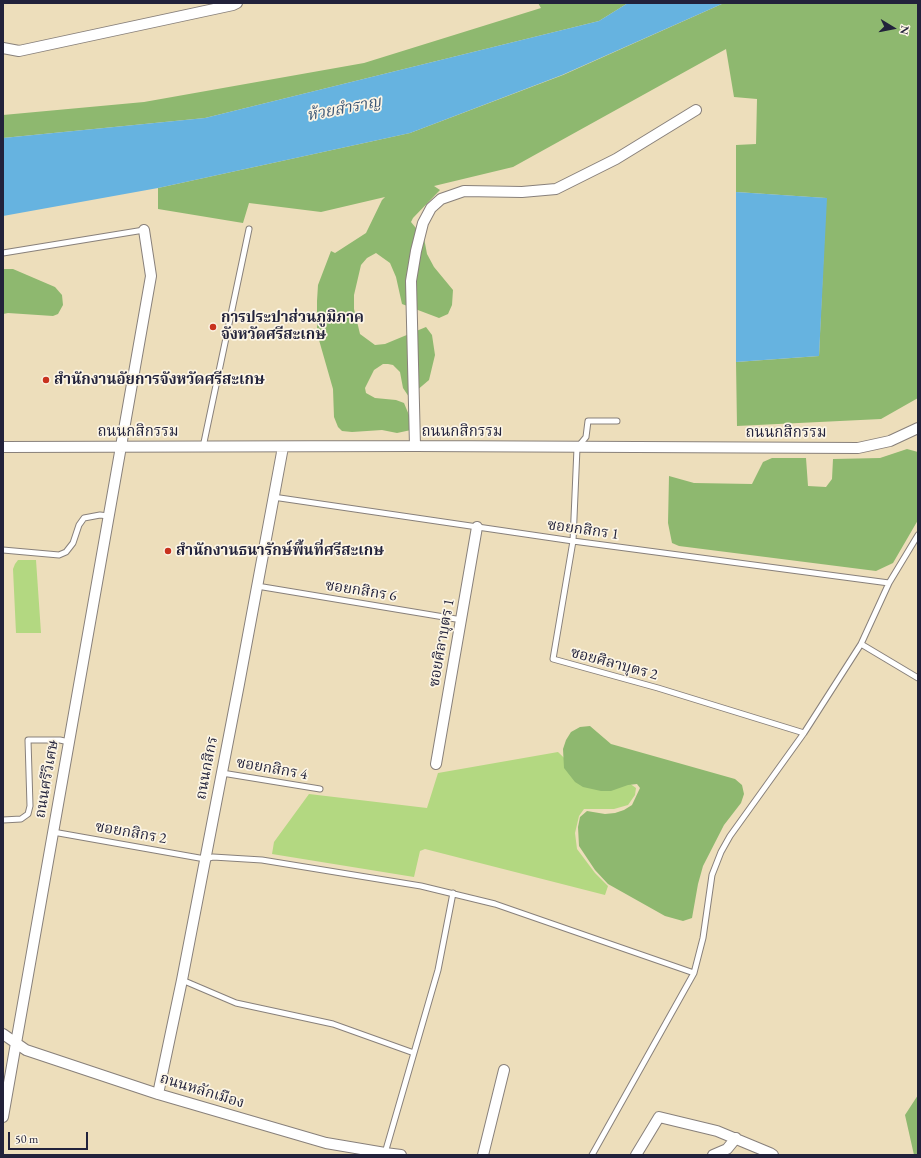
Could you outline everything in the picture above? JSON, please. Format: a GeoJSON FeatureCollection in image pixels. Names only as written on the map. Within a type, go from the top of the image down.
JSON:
{"type":"FeatureCollection","features":[{"type":"Feature","properties":{"kind":"street"},"geometry":{"type":"LineString","coordinates":[[3,48],[19,51],[237,3]]}},
{"type":"Feature","properties":{"kind":"street"},"geometry":{"type":"LineString","coordinates":[[415,446],[411,281],[416,251],[423,224],[431,208],[441,199],[464,191],[522,192],[556,189],[616,159],[696,110]]}},
{"type":"Feature","properties":{"kind":"street","name":"ถนนศรีวิเศษ"},"geometry":{"type":"LineString","coordinates":[[3,1117],[151,276],[144,230]]}},
{"type":"Feature","properties":{"kind":"street","name":"ถนนกสิกรรม"},"geometry":{"type":"LineString","coordinates":[[3,447],[415,446],[577,448],[858,448],[890,441],[918,428]]}},
{"type":"Feature","properties":{"kind":"street","name":"ถนนกสิกร"},"geometry":{"type":"LineString","coordinates":[[158,1094],[182,980],[283,447]]}},
{"type":"Feature","properties":{"kind":"street","name":"ซอยศิลาบุตร 1"},"geometry":{"type":"LineString","coordinates":[[436,764],[477,527]]}},
{"type":"Feature","properties":{"kind":"street","name":"ถนนหลักเมือง"},"geometry":{"type":"LineString","coordinates":[[3,1034],[26,1050],[158,1094],[326,1143],[401,1155]]}},
{"type":"Feature","properties":{"kind":"street"},"geometry":{"type":"LineString","coordinates":[[483,1155],[504,1070]]}},
{"type":"Feature","properties":{"kind":"street"},"geometry":{"type":"LineString","coordinates":[[636,1155],[659,1117],[717,1131],[773,1155]]}},
{"type":"Feature","properties":{"kind":"street"},"geometry":{"type":"LineString","coordinates":[[713,1155],[727,1149],[736,1138]]}},
{"type":"Feature","properties":{"kind":"lane"},"geometry":{"type":"LineString","coordinates":[[203,447],[249,229]]}},
{"type":"Feature","properties":{"kind":"lane"},"geometry":{"type":"LineString","coordinates":[[3,253],[144,230]]}},
{"type":"Feature","properties":{"kind":"lane"},"geometry":{"type":"LineString","coordinates":[[577,448],[586,436],[588,421],[617,421]]}},
{"type":"Feature","properties":{"kind":"lane","name":"ซอยศิลาบุตร 2"},"geometry":{"type":"LineString","coordinates":[[577,448],[573,541],[553,659],[658,688],[804,733]]}},
{"type":"Feature","properties":{"kind":"lane","name":"ซอยกสิกร 1"},"geometry":{"type":"LineString","coordinates":[[273,497],[573,541],[889,583]]}},
{"type":"Feature","properties":{"kind":"lane"},"geometry":{"type":"LineString","coordinates":[[3,550],[59,555],[66,552],[73,543],[84,518],[100,515],[108,516]]}},
{"type":"Feature","properties":{"kind":"lane"},"geometry":{"type":"LineString","coordinates":[[592,1155],[694,973],[703,938],[712,875],[721,852],[730,836],[804,733],[861,644],[889,583],[918,535]]}},
{"type":"Feature","properties":{"kind":"lane","name":"ซอยกสิกร 6"},"geometry":{"type":"LineString","coordinates":[[257,586],[462,620]]}},
{"type":"Feature","properties":{"kind":"lane"},"geometry":{"type":"LineString","coordinates":[[861,644],[918,678]]}},
{"type":"Feature","properties":{"kind":"lane"},"geometry":{"type":"LineString","coordinates":[[3,820],[21,819],[28,814],[30,806],[28,740],[60,740],[69,742]]}},
{"type":"Feature","properties":{"kind":"lane","name":"ซอยกสิกร 4"},"geometry":{"type":"LineString","coordinates":[[221,773],[320,789]]}},
{"type":"Feature","properties":{"kind":"lane","name":"ซอยกสิกร 2"},"geometry":{"type":"LineString","coordinates":[[53,832],[204,859],[213,857],[262,860],[421,886],[453,893],[495,904],[694,973]]}},
{"type":"Feature","properties":{"kind":"lane"},"geometry":{"type":"LineString","coordinates":[[385,1153],[438,970],[453,893]]}},
{"type":"Feature","properties":{"kind":"lane"},"geometry":{"type":"LineString","coordinates":[[182,980],[236,1002],[333,1024],[414,1053]]}},
{"type":"Feature","properties":{"kind":"green space"},"geometry":{"type":"Polygon","coordinates":[[[538,3],[628,3],[599,21],[205,118],[3,138],[3,115],[144,102],[364,63],[541,8],[538,3]]]}},
{"type":"Feature","properties":{"kind":"green space"},"geometry":{"type":"Polygon","coordinates":[[[724,3],[918,3],[918,398],[881,419],[737,426],[736,362],[819,356],[826,198],[736,192],[736,145],[756,144],[757,99],[734,97],[726,49],[513,167],[434,186],[440,190],[413,218],[411,222],[424,238],[427,254],[434,267],[453,290],[452,305],[448,314],[439,318],[402,304],[396,277],[390,263],[376,253],[367,258],[361,265],[354,295],[354,309],[360,334],[375,345],[385,344],[426,327],[432,335],[435,355],[429,380],[409,397],[403,388],[400,372],[393,365],[383,364],[374,370],[365,388],[366,393],[375,398],[396,400],[404,403],[411,420],[411,430],[397,433],[382,430],[352,432],[342,431],[338,427],[334,417],[333,389],[317,333],[318,285],[331,251],[335,253],[366,233],[382,200],[385,197],[321,212],[249,203],[243,223],[158,209],[158,188],[410,133],[563,75],[724,3]]]}},
{"type":"Feature","properties":{"kind":"green space"},"geometry":{"type":"Polygon","coordinates":[[[3,269],[13,269],[55,287],[62,295],[63,305],[58,314],[53,316],[3,314],[3,269]]]}},
{"type":"Feature","properties":{"kind":"green space"},"geometry":{"type":"Polygon","coordinates":[[[907,449],[918,452],[918,520],[893,563],[876,571],[679,546],[672,543],[668,523],[669,476],[694,483],[752,484],[763,462],[772,458],[806,458],[808,486],[826,487],[832,479],[833,459],[880,458],[907,449]]]}},
{"type":"Feature","properties":{"kind":"green space"},"geometry":{"type":"Polygon","coordinates":[[[18,560],[36,560],[41,633],[16,633],[13,569],[18,560]]]}},
{"type":"Feature","properties":{"kind":"green space"},"geometry":{"type":"Polygon","coordinates":[[[590,726],[611,744],[735,779],[742,785],[744,794],[741,803],[724,825],[703,866],[692,918],[683,921],[665,916],[608,884],[595,870],[579,846],[578,827],[580,817],[587,811],[605,814],[624,810],[632,805],[640,788],[637,784],[628,785],[611,791],[601,791],[583,787],[575,782],[564,768],[563,749],[571,732],[580,727],[590,726]]]}},
{"type":"Feature","properties":{"kind":"green space"},"geometry":{"type":"Polygon","coordinates":[[[558,752],[590,783],[629,783],[636,788],[635,795],[628,805],[614,809],[584,809],[579,816],[575,833],[577,849],[595,873],[608,886],[605,895],[425,849],[420,851],[414,877],[272,854],[274,842],[309,794],[427,808],[438,773],[558,752]]]}},
{"type":"Feature","properties":{"kind":"green space"},"geometry":{"type":"Polygon","coordinates":[[[918,1095],[918,1155],[914,1155],[905,1115],[918,1095]]]}},
{"type":"Feature","properties":{"kind":"water","name":"ห้วยสำราญ"},"geometry":{"type":"Polygon","coordinates":[[[628,3],[724,3],[562,75],[410,133],[158,188],[3,216],[3,138],[205,118],[599,21],[628,3]]]}},
{"type":"Feature","properties":{"kind":"water"},"geometry":{"type":"Polygon","coordinates":[[[736,192],[827,198],[819,356],[736,362],[736,192]]]}},
{"type":"Feature","properties":{"kind":"place","name":"การประปาส่วนภูมิภาค จังหวัดศรีสะเกษ"},"geometry":{"type":"Point","coordinates":[213,327]}},
{"type":"Feature","properties":{"kind":"place","name":"สำนักงานอัยการจังหวัดศรีสะเกษ"},"geometry":{"type":"Point","coordinates":[46,380]}},
{"type":"Feature","properties":{"kind":"place","name":"สำนักงานธนารักษ์พื้นที่ศรีสะเกษ"},"geometry":{"type":"Point","coordinates":[168,551]}}]}
